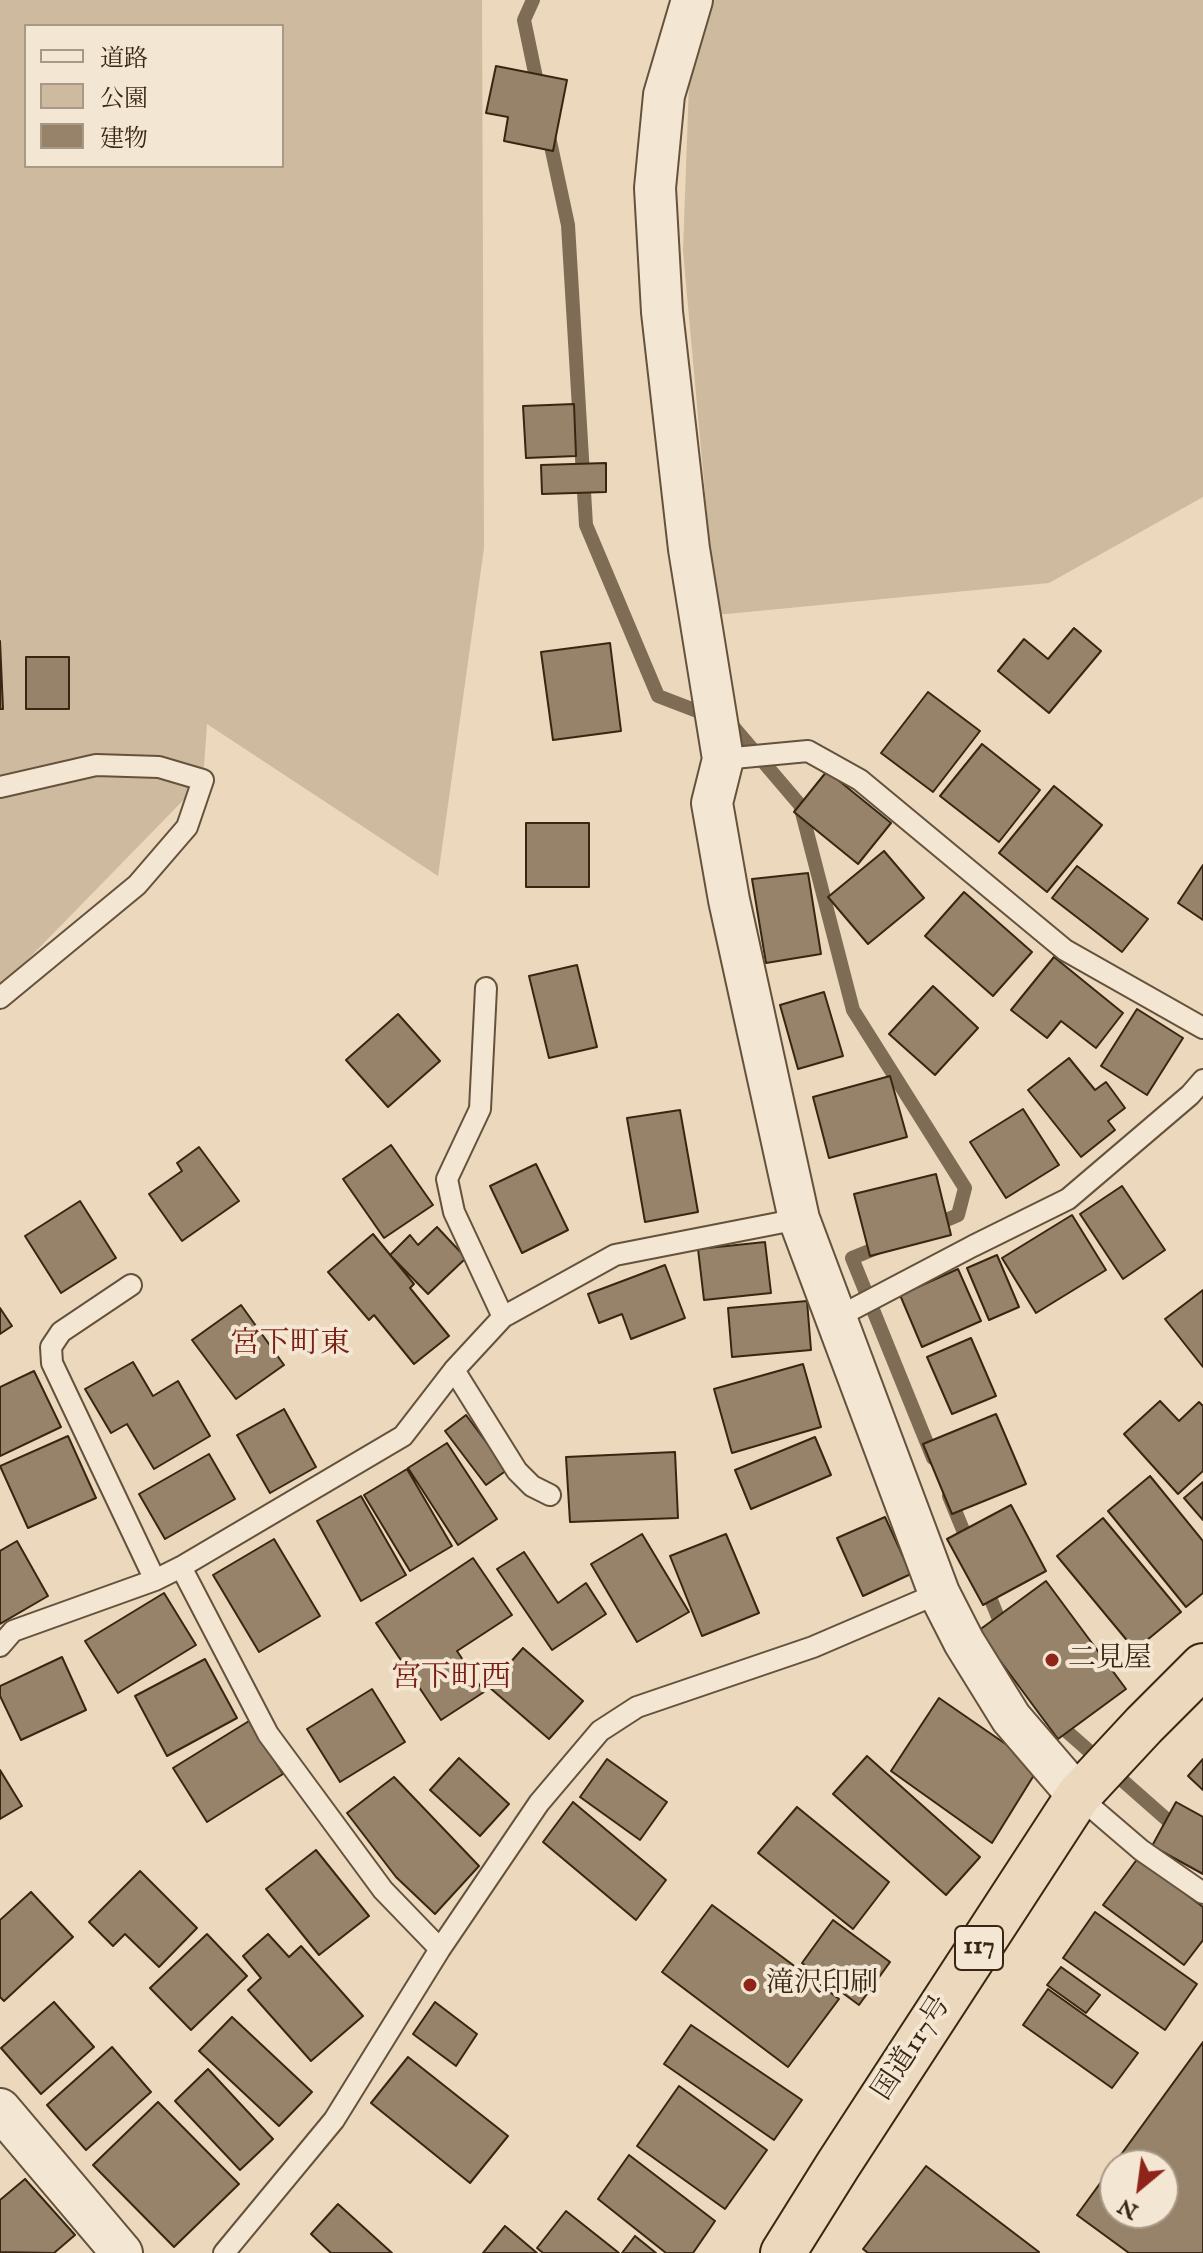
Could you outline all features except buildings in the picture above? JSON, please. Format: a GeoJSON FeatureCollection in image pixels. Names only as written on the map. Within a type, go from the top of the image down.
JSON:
{"type":"FeatureCollection","features":[{"type":"Feature","properties":{"kind":"highway","name":"国道117号"},"geometry":{"type":"LineString","coordinates":[[790,2250],[838,2165],[1078,1796],[1203,1666]]}},
{"type":"Feature","properties":{"kind":"street"},"geometry":{"type":"LineString","coordinates":[[692,0],[664,95],[655,188],[662,312],[689,549],[723,759],[712,803],[729,900],[799,1219],[939,1593],[964,1642],[1011,1718],[1078,1796]]}},
{"type":"Feature","properties":{"kind":"street"},"geometry":{"type":"LineString","coordinates":[[5,2127],[122,2253]]}},
{"type":"Feature","properties":{"kind":"lane"},"geometry":{"type":"LineString","coordinates":[[723,759],[808,751],[860,780],[1065,950],[1203,1028]]}},
{"type":"Feature","properties":{"kind":"lane"},"geometry":{"type":"LineString","coordinates":[[0,787],[96,765],[159,767],[203,780],[187,827],[137,885],[0,998]]}},
{"type":"Feature","properties":{"kind":"lane"},"geometry":{"type":"LineString","coordinates":[[486,988],[480,1109],[447,1179],[454,1212],[503,1317]]}},
{"type":"Feature","properties":{"kind":"lane"},"geometry":{"type":"LineString","coordinates":[[836,1318],[1068,1199],[1190,1095],[1203,1080]]}},
{"type":"Feature","properties":{"kind":"lane"},"geometry":{"type":"LineString","coordinates":[[0,1646],[13,1631],[155,1580],[181,1567],[403,1436],[454,1370],[503,1317],[615,1255],[799,1219]]}},
{"type":"Feature","properties":{"kind":"lane"},"geometry":{"type":"LineString","coordinates":[[131,1285],[61,1332],[51,1347],[52,1363],[155,1580]]}},
{"type":"Feature","properties":{"kind":"lane"},"geometry":{"type":"LineString","coordinates":[[454,1370],[517,1471],[532,1486],[550,1495]]}},
{"type":"Feature","properties":{"kind":"lane"},"geometry":{"type":"LineString","coordinates":[[181,1567],[268,1734],[383,1890],[440,1949]]}},
{"type":"Feature","properties":{"kind":"lane"},"geometry":{"type":"LineString","coordinates":[[224,2253],[334,2120],[440,1949],[539,1803],[600,1731],[637,1707],[813,1647],[939,1593]]}},
{"type":"Feature","properties":{"kind":"lane"},"geometry":{"type":"LineString","coordinates":[[1078,1796],[1141,1850],[1203,1893]]}},
{"type":"Feature","properties":{"kind":"green space"},"geometry":{"type":"Polygon","coordinates":[[[0,0],[482,0],[484,548],[438,876],[207,724],[203,780],[0,988],[0,0]]]}},
{"type":"Feature","properties":{"kind":"green space"},"geometry":{"type":"Polygon","coordinates":[[[692,0],[1203,0],[1203,497],[1049,583],[716,615],[683,251],[692,0]]]}},
{"type":"Feature","properties":{"kind":"waterway"},"geometry":{"type":"LineString","coordinates":[[533,0],[524,20],[539,92]]}},
{"type":"Feature","properties":{"kind":"waterway"},"geometry":{"type":"LineString","coordinates":[[548,132],[568,225],[586,525],[658,696],[731,724],[800,805],[853,1010],[965,1188],[958,1215],[930,1227]]}},
{"type":"Feature","properties":{"kind":"waterway"},"geometry":{"type":"LineString","coordinates":[[884,1245],[852,1258],[933,1458]]}},
{"type":"Feature","properties":{"kind":"waterway"},"geometry":{"type":"LineString","coordinates":[[949,1496],[970,1547]]}},
{"type":"Feature","properties":{"kind":"waterway"},"geometry":{"type":"LineString","coordinates":[[985,1585],[1004,1632]]}},
{"type":"Feature","properties":{"kind":"waterway"},"geometry":{"type":"LineString","coordinates":[[1055,1721],[1189,1839],[1203,1845]]}},
{"type":"Feature","properties":{"kind":"place","name":"二見屋"},"geometry":{"type":"Point","coordinates":[1052,1660]}},
{"type":"Feature","properties":{"kind":"place","name":"滝沢印刷"},"geometry":{"type":"Point","coordinates":[750,1985]}},
{"type":"Feature","properties":{"kind":"district","name":"宮下町東"},"geometry":{"type":"Point","coordinates":[290,1346]}},
{"type":"Feature","properties":{"kind":"district","name":"宮下町西"},"geometry":{"type":"Point","coordinates":[451,1680]}}]}
